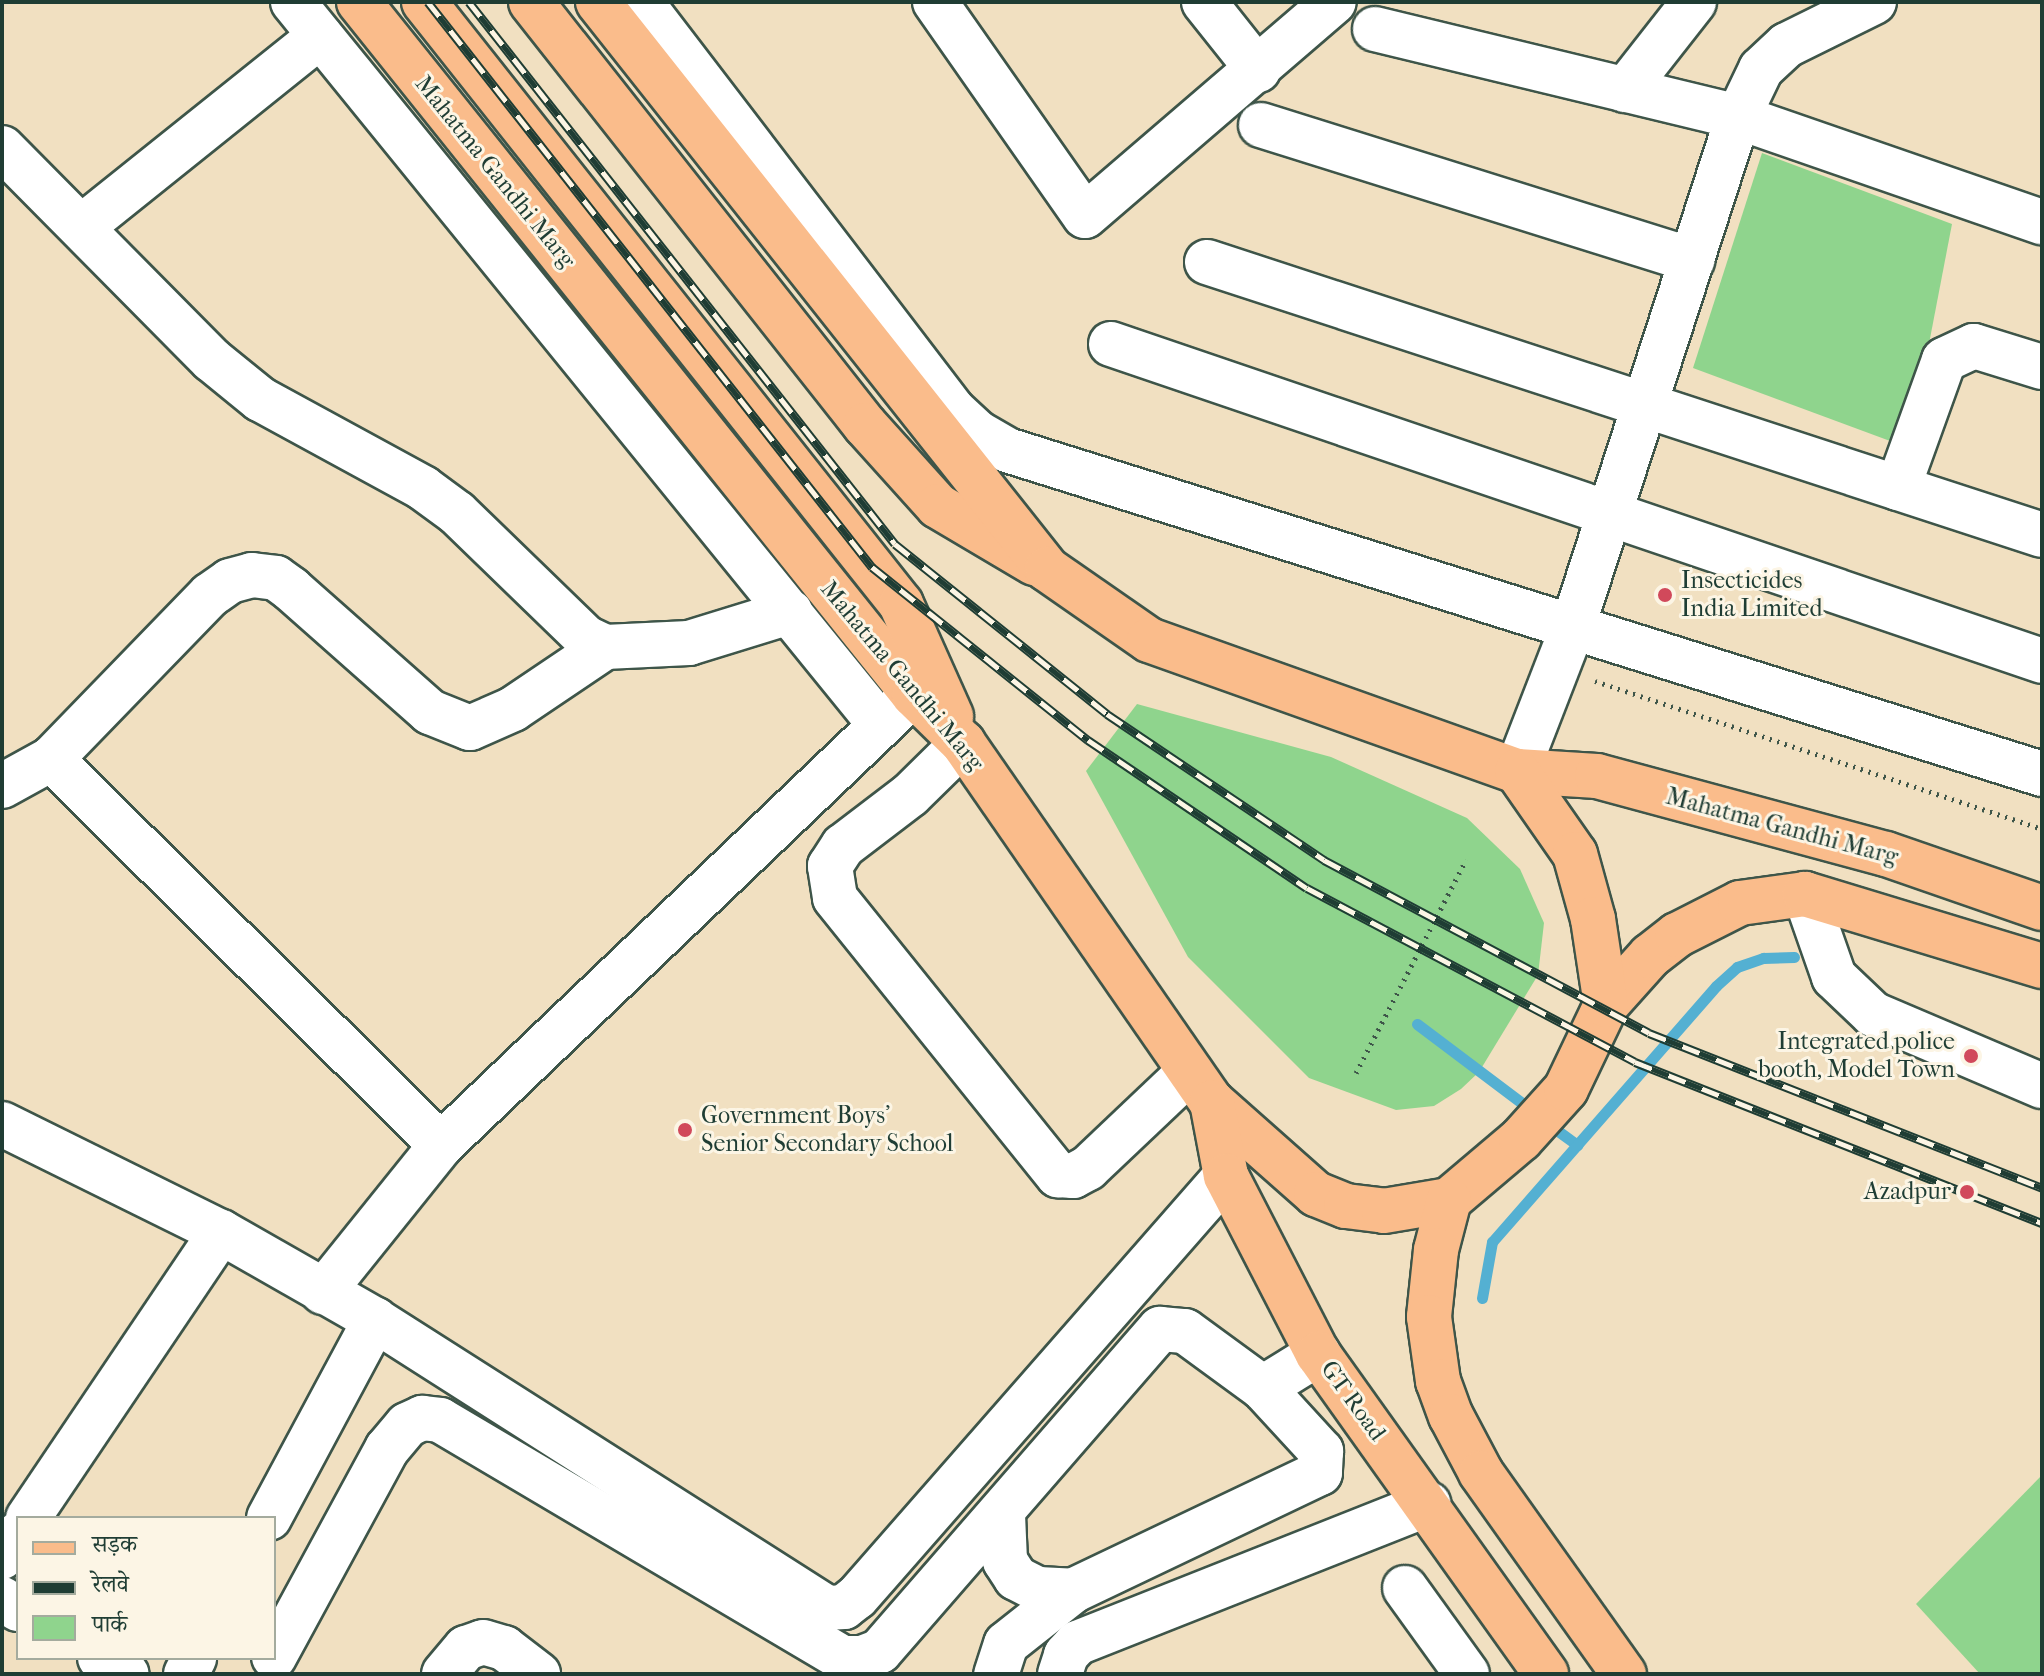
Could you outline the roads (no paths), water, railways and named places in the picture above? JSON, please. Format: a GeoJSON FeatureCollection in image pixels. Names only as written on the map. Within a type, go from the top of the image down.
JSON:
{"type":"FeatureCollection","features":[{"type":"Feature","properties":{"kind":"main road","name":"Mahatma Gandhi Marg"},"geometry":{"type":"LineString","coordinates":[[359,2],[914,695],[963,743],[1201,1087],[1316,1194],[1346,1206],[1384,1211],[1449,1200]]}},
{"type":"Feature","properties":{"kind":"main road"},"geometry":{"type":"LineString","coordinates":[[424,2],[901,604],[963,743]]}},
{"type":"Feature","properties":{"kind":"main road"},"geometry":{"type":"LineString","coordinates":[[531,2],[865,425],[938,506],[963,525],[1047,569]]}},
{"type":"Feature","properties":{"kind":"main road","name":"Mahatma Gandhi Marg"},"geometry":{"type":"LineString","coordinates":[[598,2],[652,17],[1047,569],[1149,640],[1517,771],[1597,776],[1886,854],[2042,908]]}},
{"type":"Feature","properties":{"kind":"main road"},"geometry":{"type":"LineString","coordinates":[[1517,771],[1575,854],[1593,919],[1606,1005]]}},
{"type":"Feature","properties":{"kind":"main road"},"geometry":{"type":"LineString","coordinates":[[1624,1674],[1481,1473],[1451,1416],[1438,1381],[1429,1317],[1436,1250],[1449,1200],[1521,1139],[1566,1089],[1606,1005],[1650,956],[1708,916],[1772,895],[1805,894],[2042,966]]}},
{"type":"Feature","properties":{"kind":"main road","name":"GT Road"},"geometry":{"type":"LineString","coordinates":[[1201,1087],[1226,1176],[1318,1354],[1428,1504],[1546,1674]]}},
{"type":"Feature","properties":{"kind":"street"},"geometry":{"type":"LineString","coordinates":[[293,2],[879,723]]}},
{"type":"Feature","properties":{"kind":"street"},"geometry":{"type":"LineString","coordinates":[[935,2],[1085,216],[1334,2]]}},
{"type":"Feature","properties":{"kind":"street"},"geometry":{"type":"LineString","coordinates":[[1204,2],[1258,70]]}},
{"type":"Feature","properties":{"kind":"street"},"geometry":{"type":"LineString","coordinates":[[1625,90],[1694,2]]}},
{"type":"Feature","properties":{"kind":"street"},"geometry":{"type":"LineString","coordinates":[[1517,771],[1610,514],[1738,117],[1761,69],[1787,45],[1874,2]]}},
{"type":"Feature","properties":{"kind":"street"},"geometry":{"type":"LineString","coordinates":[[652,17],[844,271],[978,433],[1007,450],[1564,648],[2042,774]]}},
{"type":"Feature","properties":{"kind":"street"},"geometry":{"type":"LineString","coordinates":[[1375,29],[1738,117],[2042,222]]}},
{"type":"Feature","properties":{"kind":"street"},"geometry":{"type":"LineString","coordinates":[[83,226],[320,36]]}},
{"type":"Feature","properties":{"kind":"street"},"geometry":{"type":"LineString","coordinates":[[1261,125],[1692,260]]}},
{"type":"Feature","properties":{"kind":"street"},"geometry":{"type":"LineString","coordinates":[[2,148],[236,379],[260,399],[423,488],[481,533],[586,638],[605,647],[689,643],[790,612]]}},
{"type":"Feature","properties":{"kind":"street"},"geometry":{"type":"LineString","coordinates":[[1207,262],[2042,535]]}},
{"type":"Feature","properties":{"kind":"street"},"geometry":{"type":"LineString","coordinates":[[1111,344],[2042,661]]}},
{"type":"Feature","properties":{"kind":"street"},"geometry":{"type":"LineString","coordinates":[[1898,488],[1944,360],[1974,346],[2042,367]]}},
{"type":"Feature","properties":{"kind":"street"},"geometry":{"type":"LineString","coordinates":[[2,786],[51,759],[210,595],[230,581],[252,575],[276,578],[430,712],[470,728],[513,709],[605,647]]}},
{"type":"Feature","properties":{"kind":"street"},"geometry":{"type":"LineString","coordinates":[[323,1292],[441,1145],[879,723],[914,695]]}},
{"type":"Feature","properties":{"kind":"street"},"geometry":{"type":"LineString","coordinates":[[963,743],[910,795],[843,846],[830,866],[835,898],[1058,1175],[1073,1176],[1088,1168],[1201,1087]]}},
{"type":"Feature","properties":{"kind":"street"},"geometry":{"type":"LineString","coordinates":[[51,759],[441,1145]]}},
{"type":"Feature","properties":{"kind":"street"},"geometry":{"type":"LineString","coordinates":[[1805,894],[1834,977],[1873,1014],[2042,1086]]}},
{"type":"Feature","properties":{"kind":"street"},"geometry":{"type":"LineString","coordinates":[[2,1124],[221,1232],[375,1320],[813,1603],[844,1607],[1226,1176]]}},
{"type":"Feature","properties":{"kind":"street"},"geometry":{"type":"LineString","coordinates":[[29,1516],[221,1232]]}},
{"type":"Feature","properties":{"kind":"street"},"geometry":{"type":"LineString","coordinates":[[270,1516],[375,1320]]}},
{"type":"Feature","properties":{"kind":"street"},"geometry":{"type":"LineString","coordinates":[[276,1654],[387,1449],[407,1425],[422,1418],[440,1420],[826,1652],[875,1662],[1160,1329],[1185,1331],[1263,1388],[1321,1451],[1320,1473],[1073,1591],[1006,1644],[996,1674]]}},
{"type":"Feature","properties":{"kind":"street"},"geometry":{"type":"LineString","coordinates":[[1263,1388],[1318,1354]]}},
{"type":"Feature","properties":{"kind":"street"},"geometry":{"type":"LineString","coordinates":[[1060,1674],[1066,1655],[1077,1643],[1428,1504]]}},
{"type":"Feature","properties":{"kind":"street"},"geometry":{"type":"LineString","coordinates":[[1003,1515],[1005,1561],[1016,1578],[1038,1589],[1073,1591]]}},
{"type":"Feature","properties":{"kind":"street"},"geometry":{"type":"LineString","coordinates":[[2,1557],[16,1537]]}},
{"type":"Feature","properties":{"kind":"street"},"geometry":{"type":"LineString","coordinates":[[1405,1588],[1467,1674]]}},
{"type":"Feature","properties":{"kind":"street"},"geometry":{"type":"LineString","coordinates":[[444,1674],[466,1648],[483,1642],[504,1648],[538,1674]]}},
{"type":"Feature","properties":{"kind":"street"},"geometry":{"type":"LineString","coordinates":[[103,1660],[127,1674]]}},
{"type":"Feature","properties":{"kind":"waterway"},"geometry":{"type":"LineString","coordinates":[[1482,1298],[1492,1242],[1716,986],[1737,967],[1763,958],[1794,957]]}},
{"type":"Feature","properties":{"kind":"waterway"},"geometry":{"type":"LineString","coordinates":[[1417,1024],[1523,1104]]}},
{"type":"Feature","properties":{"kind":"waterway"},"geometry":{"type":"LineString","coordinates":[[1558,1131],[1577,1145]]}},
{"type":"Feature","properties":{"kind":"railway"},"geometry":{"type":"LineString","coordinates":[[428,2],[872,567],[1088,740],[1307,888],[1635,1062],[2042,1223]]}},
{"type":"Feature","properties":{"kind":"railway"},"geometry":{"type":"LineString","coordinates":[[469,2],[895,544],[1107,714],[1324,860],[1649,1033],[2042,1188]]}},
{"type":"Feature","properties":{"kind":"place","name":"Insecticides India Limited"},"geometry":{"type":"Point","coordinates":[1665,595]}},
{"type":"Feature","properties":{"kind":"place","name":"Integrated police booth, Model Town"},"geometry":{"type":"Point","coordinates":[1971,1056]}},
{"type":"Feature","properties":{"kind":"place","name":"Government Boys' Senior Secondary School"},"geometry":{"type":"Point","coordinates":[685,1130]}},
{"type":"Feature","properties":{"kind":"place","name":"Azadpur"},"geometry":{"type":"Point","coordinates":[1967,1192]}}]}
